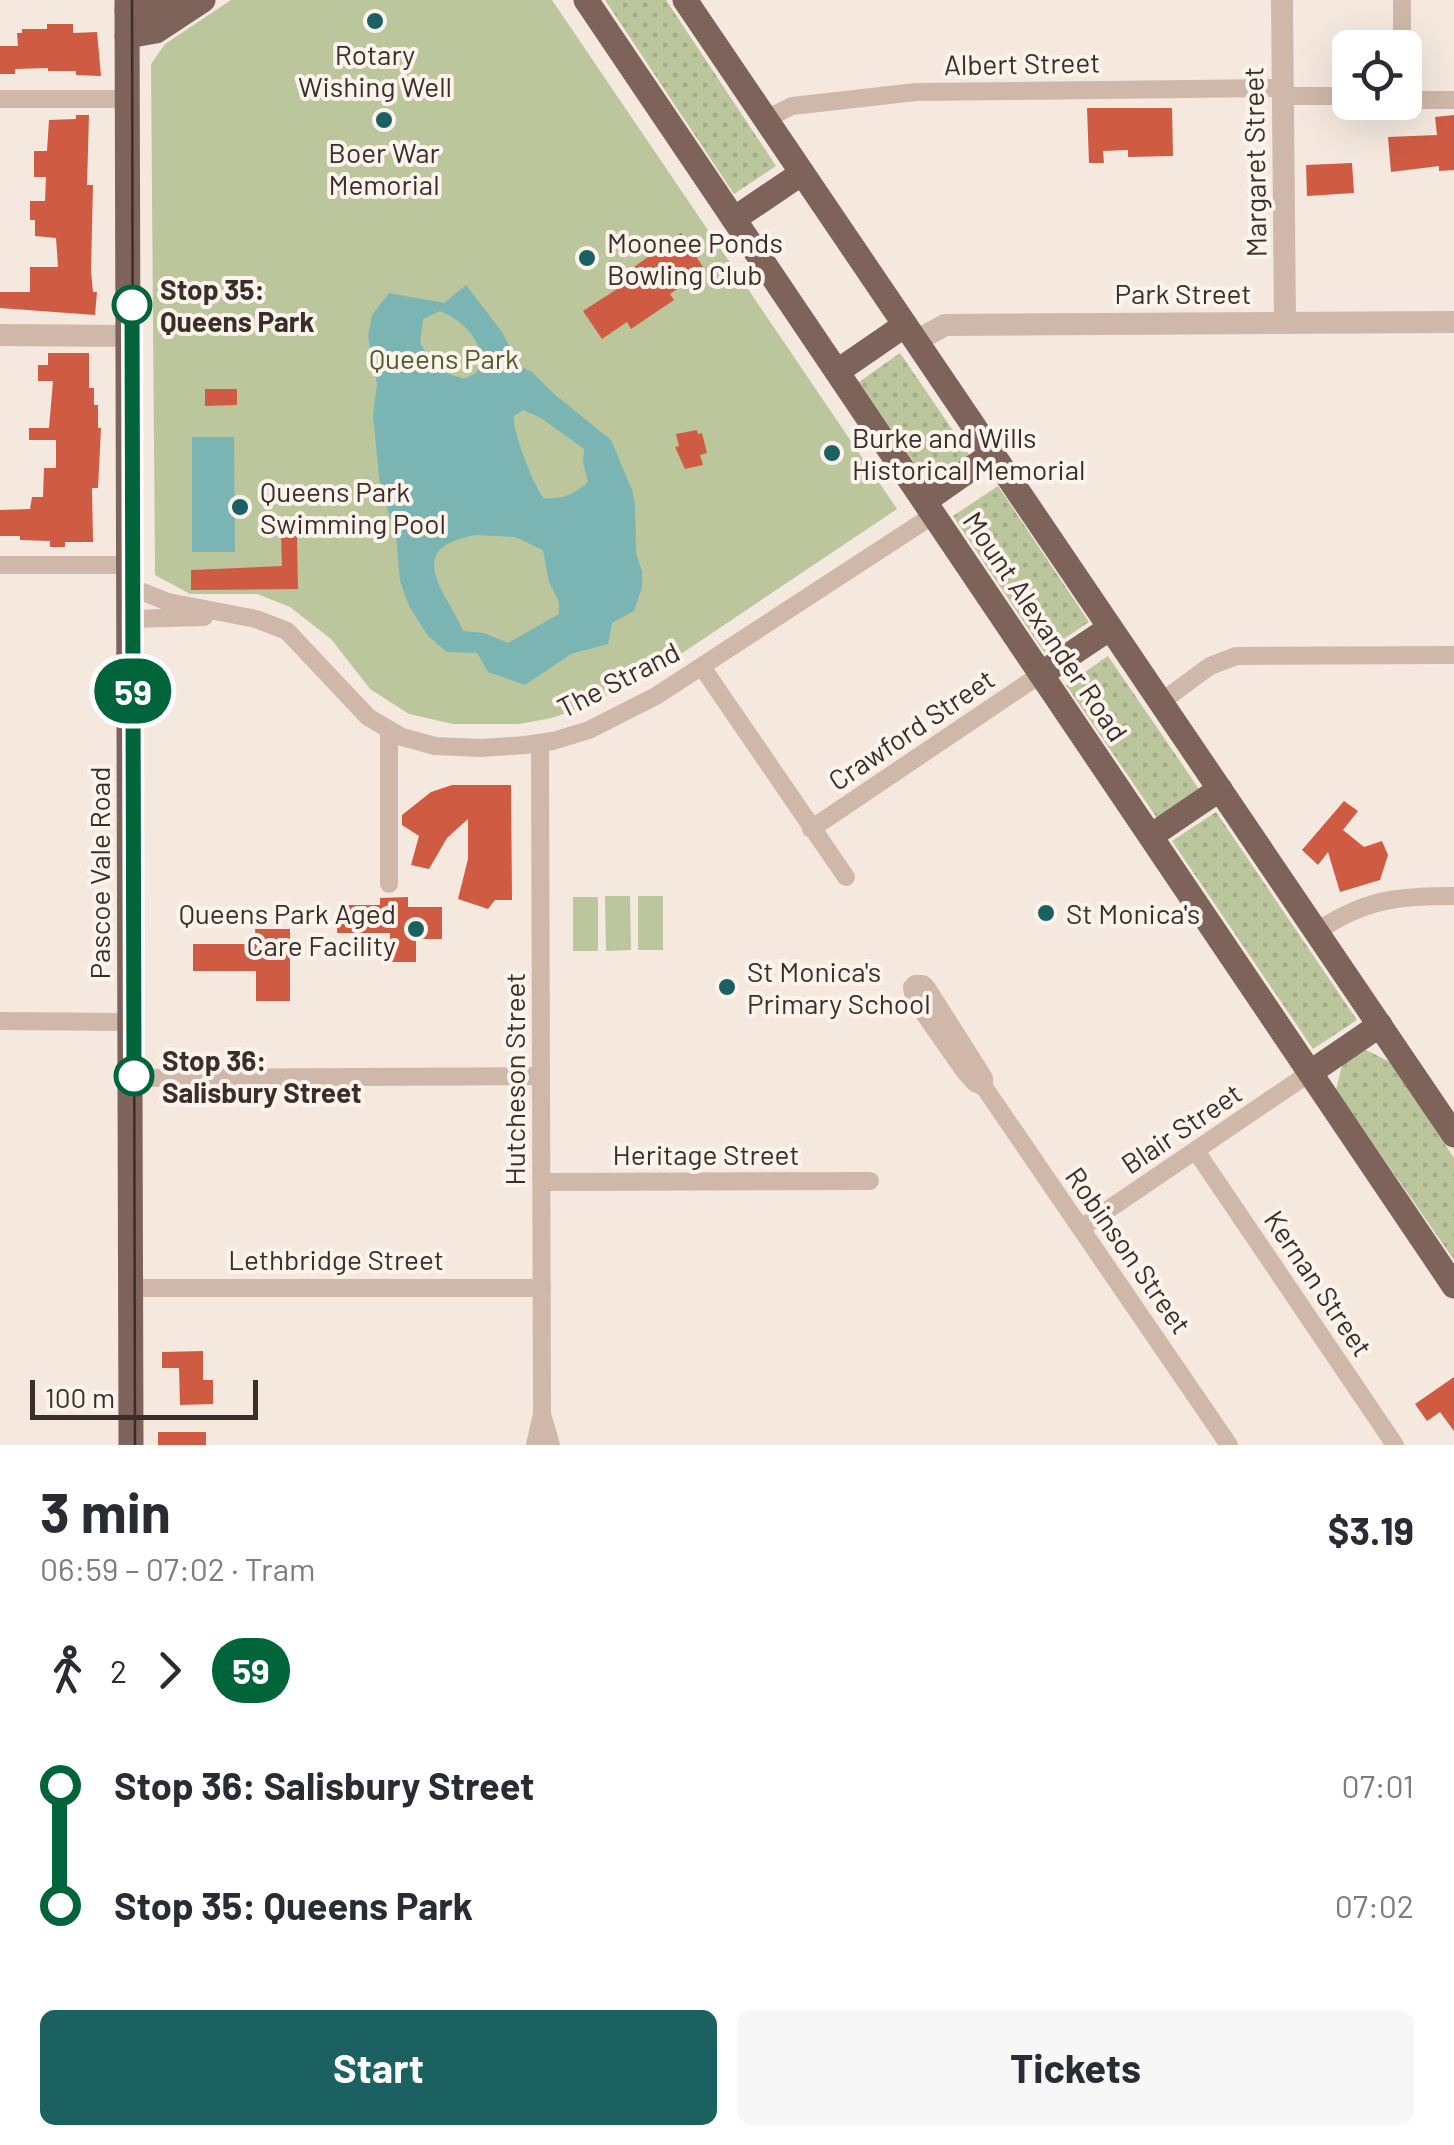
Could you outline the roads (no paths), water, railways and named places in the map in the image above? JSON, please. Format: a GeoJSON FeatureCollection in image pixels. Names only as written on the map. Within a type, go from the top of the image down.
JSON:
{"type":"FeatureCollection","features":[{"type":"Feature","properties":{"kind":"main road"},"geometry":{"type":"LineString","coordinates":[[127,15],[180,0]]}},
{"type":"Feature","properties":{"kind":"main road"},"geometry":{"type":"LineString","coordinates":[[127,15],[156,31],[203,0]]}},
{"type":"Feature","properties":{"kind":"main road","name":"Mount Alexander Road"},"geometry":{"type":"LineString","coordinates":[[586,0],[1454,1286]]}},
{"type":"Feature","properties":{"kind":"main road","name":"Mount Alexander Road"},"geometry":{"type":"LineString","coordinates":[[685,0],[1454,1135]]}},
{"type":"Feature","properties":{"kind":"main road","name":"Pascoe Vale Road"},"geometry":{"type":"LineString","coordinates":[[127,15],[131,1445]]}},
{"type":"Feature","properties":{"kind":"main road"},"geometry":{"type":"LineString","coordinates":[[734,219],[802,173]]}},
{"type":"Feature","properties":{"kind":"main road"},"geometry":{"type":"LineString","coordinates":[[838,372],[911,333]]}},
{"type":"Feature","properties":{"kind":"main road"},"geometry":{"type":"LineString","coordinates":[[930,508],[995,460]]}},
{"type":"Feature","properties":{"kind":"main road"},"geometry":{"type":"LineString","coordinates":[[1041,674],[1110,628]]}},
{"type":"Feature","properties":{"kind":"main road"},"geometry":{"type":"LineString","coordinates":[[1151,836],[1220,789]]}},
{"type":"Feature","properties":{"kind":"main road"},"geometry":{"type":"LineString","coordinates":[[1311,1072],[1380,1025]]}},
{"type":"Feature","properties":{"kind":"street","name":"Margaret Street"},"geometry":{"type":"LineString","coordinates":[[1282,0],[1285,323]]}},
{"type":"Feature","properties":{"kind":"street"},"geometry":{"type":"LineString","coordinates":[[1402,0],[1402,30]]}},
{"type":"Feature","properties":{"kind":"street","name":"Albert Street"},"geometry":{"type":"LineString","coordinates":[[766,120],[792,106],[916,92],[1332,95]]}},
{"type":"Feature","properties":{"kind":"street"},"geometry":{"type":"LineString","coordinates":[[0,99],[128,99]]}},
{"type":"Feature","properties":{"kind":"street"},"geometry":{"type":"LineString","coordinates":[[1422,100],[1454,100]]}},
{"type":"Feature","properties":{"kind":"street","name":"Park Street"},"geometry":{"type":"LineString","coordinates":[[911,333],[945,325],[1454,322]]}},
{"type":"Feature","properties":{"kind":"street"},"geometry":{"type":"LineString","coordinates":[[0,335],[128,336]]}},
{"type":"Feature","properties":{"kind":"street","name":"The Strand"},"geometry":{"type":"LineString","coordinates":[[128,619],[256,618],[287,631],[354,704],[389,730],[416,742],[481,748],[540,744],[607,722],[702,667],[930,508]]}},
{"type":"Feature","properties":{"kind":"street"},"geometry":{"type":"LineString","coordinates":[[0,565],[128,575]]}},
{"type":"Feature","properties":{"kind":"street","name":"The Strand"},"geometry":{"type":"LineString","coordinates":[[128,575],[168,602],[229,616]]}},
{"type":"Feature","properties":{"kind":"street"},"geometry":{"type":"LineString","coordinates":[[1161,702],[1210,666],[1236,656],[1454,655]]}},
{"type":"Feature","properties":{"kind":"street"},"geometry":{"type":"LineString","coordinates":[[702,667],[846,877]]}},
{"type":"Feature","properties":{"kind":"street","name":"Crawford Street"},"geometry":{"type":"LineString","coordinates":[[811,829],[1041,674]]}},
{"type":"Feature","properties":{"kind":"street"},"geometry":{"type":"LineString","coordinates":[[389,730],[390,884]]}},
{"type":"Feature","properties":{"kind":"street","name":"Hutcheson Street"},"geometry":{"type":"LineString","coordinates":[[535,1445],[542,1414],[540,744]]}},
{"type":"Feature","properties":{"kind":"street"},"geometry":{"type":"LineString","coordinates":[[1316,932],[1345,912],[1375,902],[1403,896],[1454,896]]}},
{"type":"Feature","properties":{"kind":"street","name":"Robinson Street"},"geometry":{"type":"LineString","coordinates":[[984,1086],[965,1072],[914,999],[915,984],[928,988],[984,1078],[984,1086],[1229,1445]]}},
{"type":"Feature","properties":{"kind":"street"},"geometry":{"type":"LineString","coordinates":[[0,1021],[130,1022]]}},
{"type":"Feature","properties":{"kind":"street","name":"Blair Street"},"geometry":{"type":"LineString","coordinates":[[1081,1228],[1311,1072]]}},
{"type":"Feature","properties":{"kind":"street"},"geometry":{"type":"LineString","coordinates":[[130,1078],[541,1076]]}},
{"type":"Feature","properties":{"kind":"street","name":"Kernan Street"},"geometry":{"type":"LineString","coordinates":[[1196,1151],[1395,1445]]}},
{"type":"Feature","properties":{"kind":"street","name":"Heritage Street"},"geometry":{"type":"LineString","coordinates":[[542,1182],[870,1181]]}},
{"type":"Feature","properties":{"kind":"street","name":"Lethbridge Street"},"geometry":{"type":"LineString","coordinates":[[130,1288],[542,1288]]}},
{"type":"Feature","properties":{"kind":"street","name":"Hutcheson Street"},"geometry":{"type":"LineString","coordinates":[[542,1414],[551,1445]]}},
{"type":"Feature","properties":{"kind":"water"},"geometry":{"type":"Polygon","coordinates":[[[466,285],[502,332],[520,366],[611,440],[635,504],[636,553],[642,587],[634,611],[612,623],[608,644],[571,654],[525,685],[488,672],[477,653],[447,652],[428,636],[409,606],[400,581],[396,535],[380,486],[373,415],[377,384],[368,336],[372,315],[389,293],[444,303],[466,285]],[[440,311],[423,319],[420,343],[437,370],[464,379],[476,373],[482,361],[480,352],[468,331],[440,311]],[[523,410],[514,416],[524,458],[544,498],[568,495],[588,482],[584,449],[541,418],[523,410]],[[476,535],[453,541],[440,550],[434,561],[435,573],[463,631],[484,633],[508,643],[559,614],[543,550],[515,537],[476,535]]]}},
{"type":"Feature","properties":{"kind":"water"},"geometry":{"type":"Polygon","coordinates":[[[192,437],[234,437],[235,552],[192,552],[192,437]]]}},
{"type":"Feature","properties":{"kind":"tram line"},"geometry":{"type":"LineString","coordinates":[[132,0],[135,1445]]}},
{"type":"Feature","properties":{"kind":"tram line","name":"59"},"geometry":{"type":"LineString","coordinates":[[132,305],[134,1076]]}},
{"type":"Feature","properties":{"kind":"place","name":"Rotary Wishing Well"},"geometry":{"type":"Point","coordinates":[375,21]}},
{"type":"Feature","properties":{"kind":"place","name":"Boer War Memorial"},"geometry":{"type":"Point","coordinates":[384,120]}},
{"type":"Feature","properties":{"kind":"place","name":"Moonee Ponds Bowling Club"},"geometry":{"type":"Point","coordinates":[587,258]}},
{"type":"Feature","properties":{"kind":"place","name":"Stop 35: Queens Park"},"geometry":{"type":"Point","coordinates":[132,305]}},
{"type":"Feature","properties":{"kind":"place","name":"Burke and Wills Historical Memorial"},"geometry":{"type":"Point","coordinates":[832,453]}},
{"type":"Feature","properties":{"kind":"place","name":"Queens Park Swimming Pool"},"geometry":{"type":"Point","coordinates":[240,507]}},
{"type":"Feature","properties":{"kind":"place","name":"St Monica's"},"geometry":{"type":"Point","coordinates":[1046,913]}},
{"type":"Feature","properties":{"kind":"place","name":"Queens Park Aged Care Facility"},"geometry":{"type":"Point","coordinates":[416,929]}},
{"type":"Feature","properties":{"kind":"place","name":"St Monica's Primary School"},"geometry":{"type":"Point","coordinates":[727,987]}},
{"type":"Feature","properties":{"kind":"place","name":"Stop 36: Salisbury Street"},"geometry":{"type":"Point","coordinates":[134,1076]}},
{"type":"Feature","properties":{"kind":"park label","name":"Queens Park"},"geometry":{"type":"Point","coordinates":[444,358]}}]}
